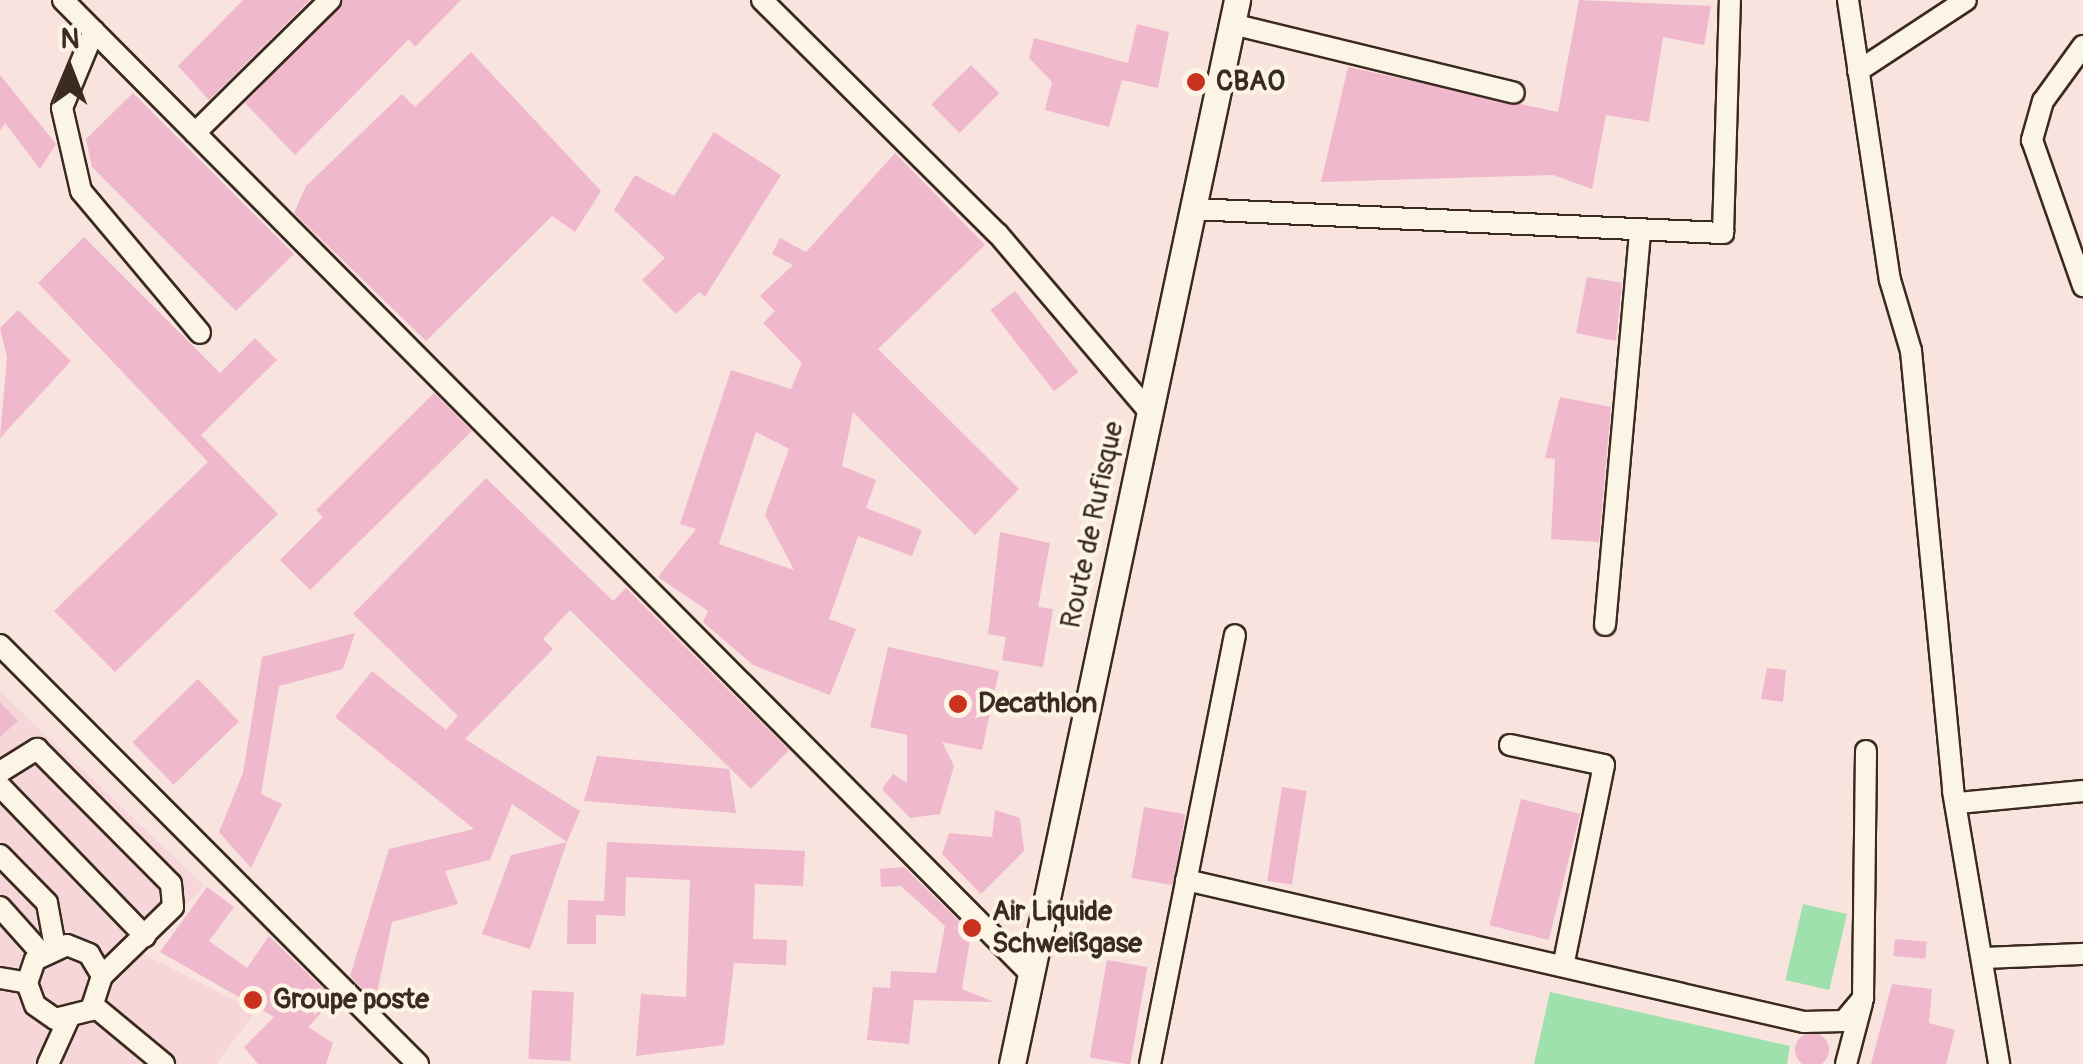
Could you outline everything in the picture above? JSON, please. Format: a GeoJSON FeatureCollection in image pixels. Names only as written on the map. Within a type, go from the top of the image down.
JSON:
{"type":"FeatureCollection","features":[{"type":"Feature","properties":{"kind":"main road","name":"Route de Rufisque"},"geometry":{"type":"LineString","coordinates":[[1012,1064],[1234,12]]}},
{"type":"Feature","properties":{"kind":"street"},"geometry":{"type":"LineString","coordinates":[[64,0],[1031,974]]}},
{"type":"Feature","properties":{"kind":"street"},"geometry":{"type":"LineString","coordinates":[[195,133],[330,0]]}},
{"type":"Feature","properties":{"kind":"street"},"geometry":{"type":"LineString","coordinates":[[762,0],[998,234],[1148,410]]}},
{"type":"Feature","properties":{"kind":"street"},"geometry":{"type":"LineString","coordinates":[[1192,209],[1723,233],[1730,0]]}},
{"type":"Feature","properties":{"kind":"street"},"geometry":{"type":"LineString","coordinates":[[1848,0],[1910,351],[1929,596],[1998,1064]]}},
{"type":"Feature","properties":{"kind":"street"},"geometry":{"type":"LineString","coordinates":[[1858,70],[1966,0]]}},
{"type":"Feature","properties":{"kind":"street"},"geometry":{"type":"LineString","coordinates":[[1234,12],[1514,93]]}},
{"type":"Feature","properties":{"kind":"street"},"geometry":{"type":"LineString","coordinates":[[94,31],[62,108],[82,190],[200,333]]}},
{"type":"Feature","properties":{"kind":"street"},"geometry":{"type":"LineString","coordinates":[[2083,46],[2044,101],[2032,140],[2083,286]]}},
{"type":"Feature","properties":{"kind":"street"},"geometry":{"type":"LineString","coordinates":[[1605,625],[1640,232]]}},
{"type":"Feature","properties":{"kind":"street"},"geometry":{"type":"LineString","coordinates":[[1150,1064],[1234,636]]}},
{"type":"Feature","properties":{"kind":"street"},"geometry":{"type":"LineString","coordinates":[[0,645],[418,1064]]}},
{"type":"Feature","properties":{"kind":"street"},"geometry":{"type":"LineString","coordinates":[[1510,744],[1604,765],[1564,962]]}},
{"type":"Feature","properties":{"kind":"street"},"geometry":{"type":"LineString","coordinates":[[0,772],[37,749],[171,884],[173,907],[102,976],[94,1006],[68,1020],[48,1064]]}},
{"type":"Feature","properties":{"kind":"street"},"geometry":{"type":"LineString","coordinates":[[1846,1064],[1863,998],[1866,752]]}},
{"type":"Feature","properties":{"kind":"street"},"geometry":{"type":"LineString","coordinates":[[0,786],[145,936]]}},
{"type":"Feature","properties":{"kind":"street"},"geometry":{"type":"LineString","coordinates":[[1958,803],[2083,791]]}},
{"type":"Feature","properties":{"kind":"street"},"geometry":{"type":"LineString","coordinates":[[0,855],[47,904],[48,950],[27,982]]}},
{"type":"Feature","properties":{"kind":"street"},"geometry":{"type":"LineString","coordinates":[[1186,880],[1564,962],[1804,1022],[1844,1021],[1863,998]]}},
{"type":"Feature","properties":{"kind":"street"},"geometry":{"type":"LineString","coordinates":[[0,907],[48,950],[79,948],[102,976]]}},
{"type":"Feature","properties":{"kind":"street"},"geometry":{"type":"LineString","coordinates":[[1982,958],[2083,954]]}},
{"type":"Feature","properties":{"kind":"street"},"geometry":{"type":"LineString","coordinates":[[0,978],[27,982]]}},
{"type":"Feature","properties":{"kind":"street"},"geometry":{"type":"LineString","coordinates":[[27,982],[44,1014],[68,1020]]}},
{"type":"Feature","properties":{"kind":"street"},"geometry":{"type":"LineString","coordinates":[[94,1006],[164,1064]]}},
{"type":"Feature","properties":{"kind":"shaded area"},"geometry":{"type":"Polygon","coordinates":[[[0,691],[204,886],[139,952],[256,1011],[216,1064],[0,1064],[0,691]]]}},
{"type":"Feature","properties":{"kind":"green space"},"geometry":{"type":"Polygon","coordinates":[[[1803,904],[1847,914],[1829,990],[1785,980],[1803,904]]]}},
{"type":"Feature","properties":{"kind":"green space"},"geometry":{"type":"Polygon","coordinates":[[[1550,992],[1790,1046],[1787,1064],[1534,1064],[1550,992]]]}},
{"type":"Feature","properties":{"kind":"building"},"geometry":{"type":"Polygon","coordinates":[[[243,0],[310,0],[209,100],[178,66],[243,0]]]}},
{"type":"Feature","properties":{"kind":"building"},"geometry":{"type":"Polygon","coordinates":[[[343,0],[461,0],[415,47],[409,39],[295,155],[245,103],[343,0]]]}},
{"type":"Feature","properties":{"kind":"building"},"geometry":{"type":"Polygon","coordinates":[[[1579,0],[1711,6],[1704,45],[1663,37],[1649,122],[1606,115],[1592,189],[1553,175],[1321,182],[1348,67],[1558,112],[1579,0]]]}},
{"type":"Feature","properties":{"kind":"building"},"geometry":{"type":"Polygon","coordinates":[[[1137,24],[1169,32],[1158,88],[1122,80],[1109,127],[1045,110],[1052,82],[1029,58],[1034,38],[1128,63],[1137,24]]]}},
{"type":"Feature","properties":{"kind":"building"},"geometry":{"type":"Polygon","coordinates":[[[471,52],[601,191],[575,232],[552,216],[426,341],[294,213],[306,186],[402,94],[415,107],[471,52]]]}},
{"type":"Feature","properties":{"kind":"building"},"geometry":{"type":"Polygon","coordinates":[[[971,65],[999,93],[960,133],[931,105],[971,65]]]}},
{"type":"Feature","properties":{"kind":"building"},"geometry":{"type":"Polygon","coordinates":[[[0,75],[56,144],[40,169],[5,123],[0,131],[0,75]]]}},
{"type":"Feature","properties":{"kind":"building"},"geometry":{"type":"Polygon","coordinates":[[[133,93],[294,254],[236,311],[92,167],[86,139],[133,93]]]}},
{"type":"Feature","properties":{"kind":"building"},"geometry":{"type":"Polygon","coordinates":[[[714,132],[781,175],[705,297],[699,292],[676,314],[642,280],[665,258],[614,210],[635,175],[674,196],[714,132]]]}},
{"type":"Feature","properties":{"kind":"building"},"geometry":{"type":"Polygon","coordinates":[[[895,153],[985,245],[878,349],[1019,489],[975,535],[853,412],[842,466],[876,480],[866,508],[922,530],[912,556],[858,536],[829,619],[856,629],[830,695],[753,665],[703,622],[708,611],[658,577],[696,529],[680,524],[731,370],[791,389],[802,363],[763,323],[775,311],[760,296],[793,265],[772,254],[780,238],[806,252],[895,153]],[[756,432],[719,544],[794,570],[765,515],[789,449],[756,432]]]}},
{"type":"Feature","properties":{"kind":"building"},"geometry":{"type":"Polygon","coordinates":[[[84,237],[220,373],[255,338],[277,360],[201,435],[278,514],[115,672],[54,611],[208,462],[38,283],[84,237]]]}},
{"type":"Feature","properties":{"kind":"building"},"geometry":{"type":"Polygon","coordinates":[[[1587,277],[1622,283],[1616,341],[1576,333],[1587,277]]]}},
{"type":"Feature","properties":{"kind":"building"},"geometry":{"type":"Polygon","coordinates":[[[1015,291],[1078,372],[1054,391],[991,310],[1015,291]]]}},
{"type":"Feature","properties":{"kind":"building"},"geometry":{"type":"Polygon","coordinates":[[[18,310],[71,361],[0,438],[7,357],[0,328],[18,310]]]}},
{"type":"Feature","properties":{"kind":"building"},"geometry":{"type":"Polygon","coordinates":[[[434,393],[472,431],[310,590],[280,560],[323,517],[316,510],[434,393]]]}},
{"type":"Feature","properties":{"kind":"building"},"geometry":{"type":"Polygon","coordinates":[[[1560,397],[1611,407],[1599,542],[1551,539],[1555,459],[1545,458],[1560,397]]]}},
{"type":"Feature","properties":{"kind":"building"},"geometry":{"type":"Polygon","coordinates":[[[486,478],[613,601],[626,588],[789,750],[751,789],[570,610],[543,639],[553,649],[465,739],[580,811],[567,842],[512,804],[490,860],[445,871],[458,904],[392,922],[375,1002],[350,976],[389,849],[474,829],[335,717],[372,671],[446,730],[458,716],[353,614],[486,478]]]}},
{"type":"Feature","properties":{"kind":"building"},"geometry":{"type":"Polygon","coordinates":[[[1000,532],[1050,543],[1038,607],[1053,609],[1043,667],[1002,660],[1006,637],[988,634],[1000,532]]]}},
{"type":"Feature","properties":{"kind":"building"},"geometry":{"type":"Polygon","coordinates":[[[355,633],[343,669],[279,686],[261,794],[282,804],[251,868],[219,832],[243,773],[262,657],[355,633]]]}},
{"type":"Feature","properties":{"kind":"building"},"geometry":{"type":"Polygon","coordinates":[[[888,647],[999,671],[982,750],[942,742],[954,766],[940,814],[910,818],[882,789],[893,774],[907,783],[907,735],[870,727],[888,647]]]}},
{"type":"Feature","properties":{"kind":"building"},"geometry":{"type":"Polygon","coordinates":[[[1767,668],[1786,670],[1783,702],[1761,699],[1767,668]]]}},
{"type":"Feature","properties":{"kind":"building"},"geometry":{"type":"Polygon","coordinates":[[[198,679],[239,721],[174,785],[133,742],[198,679]]]}},
{"type":"Feature","properties":{"kind":"building"},"geometry":{"type":"Polygon","coordinates":[[[0,702],[18,721],[0,737],[0,702]]]}},
{"type":"Feature","properties":{"kind":"building"},"geometry":{"type":"Polygon","coordinates":[[[597,756],[729,769],[736,813],[584,801],[597,756]]]}},
{"type":"Feature","properties":{"kind":"building"},"geometry":{"type":"Polygon","coordinates":[[[1282,787],[1307,791],[1292,885],[1267,881],[1282,787]]]}},
{"type":"Feature","properties":{"kind":"building"},"geometry":{"type":"Polygon","coordinates":[[[1521,799],[1580,814],[1549,940],[1490,925],[1521,799]]]}},
{"type":"Feature","properties":{"kind":"building"},"geometry":{"type":"Polygon","coordinates":[[[1144,807],[1185,814],[1173,885],[1131,878],[1144,807]]]}},
{"type":"Feature","properties":{"kind":"building"},"geometry":{"type":"Polygon","coordinates":[[[995,810],[1020,818],[1024,851],[981,894],[942,854],[949,833],[992,837],[995,810]]]}},
{"type":"Feature","properties":{"kind":"building"},"geometry":{"type":"Polygon","coordinates":[[[567,842],[530,949],[482,934],[511,855],[567,842]]]}},
{"type":"Feature","properties":{"kind":"building"},"geometry":{"type":"Polygon","coordinates":[[[607,842],[805,851],[803,886],[755,884],[753,939],[787,940],[786,965],[734,963],[724,1045],[636,1056],[641,994],[686,997],[690,880],[626,877],[625,916],[596,915],[596,944],[567,944],[568,900],[604,901],[607,842]]]}},
{"type":"Feature","properties":{"kind":"building"},"geometry":{"type":"Polygon","coordinates":[[[904,867],[971,933],[962,989],[994,1002],[914,1000],[909,1044],[867,1040],[873,987],[890,988],[891,971],[936,973],[945,926],[901,886],[881,887],[880,869],[904,867]]]}},
{"type":"Feature","properties":{"kind":"building"},"geometry":{"type":"Polygon","coordinates":[[[207,887],[234,907],[209,941],[247,968],[269,936],[334,999],[308,1027],[333,1043],[326,1064],[258,1064],[244,1047],[274,1017],[160,952],[207,887]]]}},
{"type":"Feature","properties":{"kind":"building"},"geometry":{"type":"Polygon","coordinates":[[[1895,939],[1927,942],[1925,959],[1894,956],[1895,939]]]}},
{"type":"Feature","properties":{"kind":"building"},"geometry":{"type":"Polygon","coordinates":[[[1107,960],[1147,967],[1130,1064],[1090,1057],[1107,960]]]}},
{"type":"Feature","properties":{"kind":"building"},"geometry":{"type":"Polygon","coordinates":[[[1892,984],[1932,989],[1929,1023],[1955,1030],[1946,1064],[1871,1064],[1892,984]]]}},
{"type":"Feature","properties":{"kind":"building"},"geometry":{"type":"Polygon","coordinates":[[[532,990],[574,992],[570,1061],[528,1059],[532,990]]]}},
{"type":"Feature","properties":{"kind":"building"},"geometry":{"type":"Polygon","coordinates":[[[1812,1033],[1824,1038],[1829,1050],[1824,1062],[1812,1067],[1800,1062],[1795,1050],[1800,1038],[1812,1033]]]}},
{"type":"Feature","properties":{"kind":"place","name":"CBAO"},"geometry":{"type":"Point","coordinates":[1196,82]}},
{"type":"Feature","properties":{"kind":"place","name":"Decathlon"},"geometry":{"type":"Point","coordinates":[958,704]}},
{"type":"Feature","properties":{"kind":"place","name":"Air Liquide Schweißgase"},"geometry":{"type":"Point","coordinates":[972,928]}},
{"type":"Feature","properties":{"kind":"place","name":"Groupe poste"},"geometry":{"type":"Point","coordinates":[253,1000]}}]}
